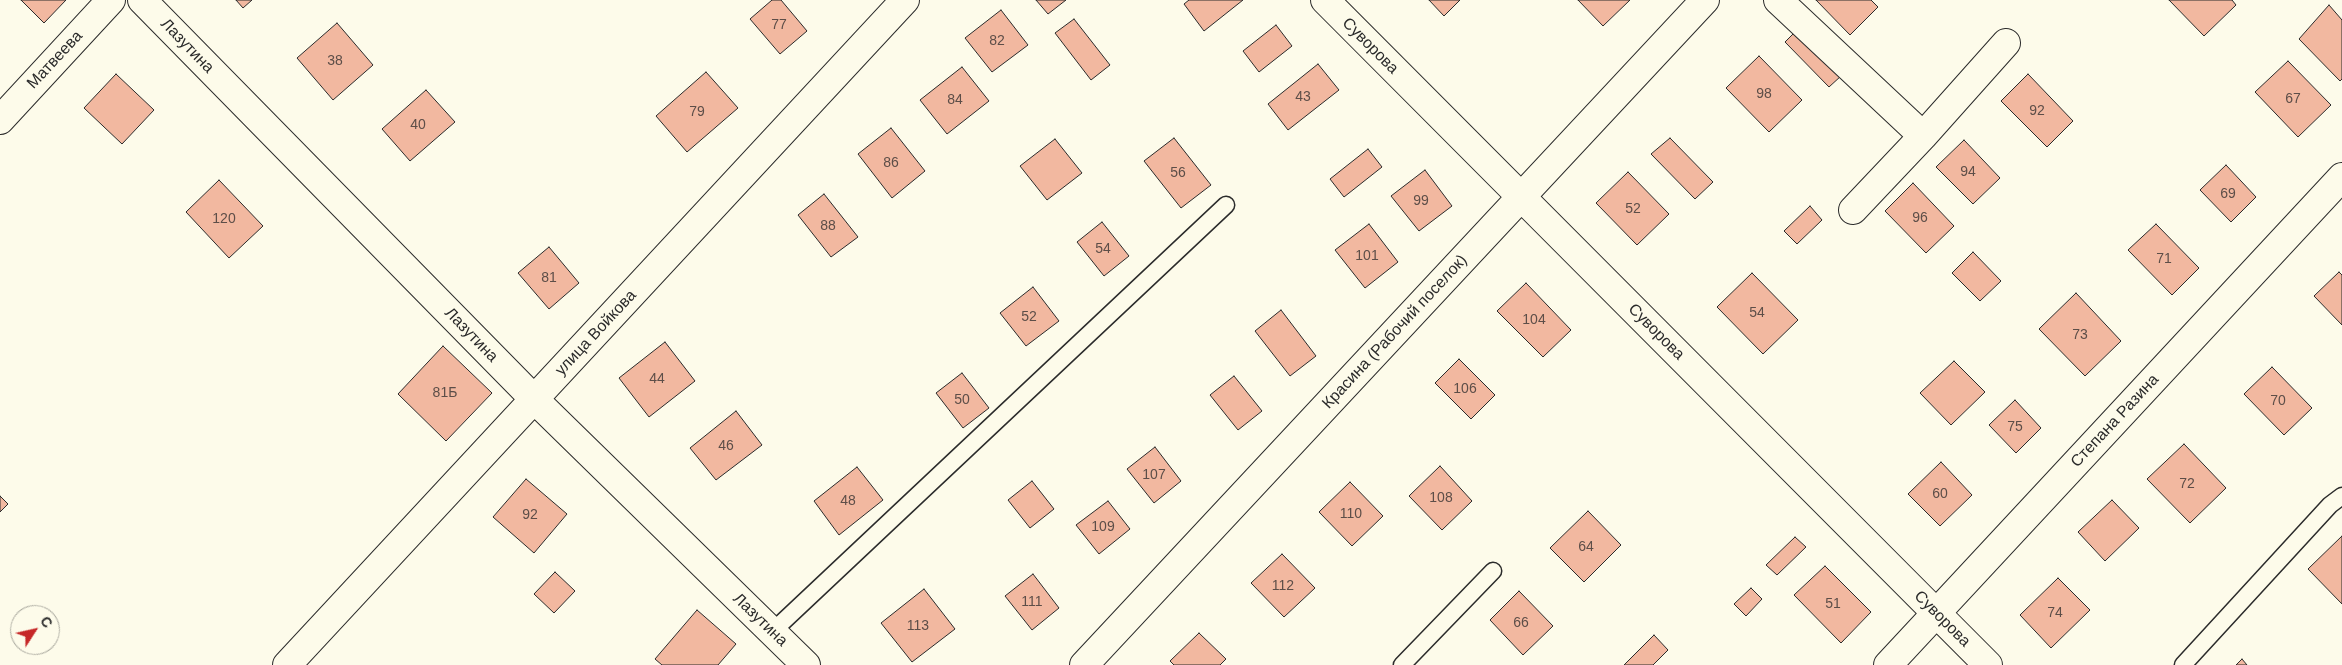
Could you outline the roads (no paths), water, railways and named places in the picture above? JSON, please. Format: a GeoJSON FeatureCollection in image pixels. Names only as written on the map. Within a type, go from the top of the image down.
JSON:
{"type":"FeatureCollection","features":[{"type":"Feature","properties":{"kind":"street","name":"Матвеева"},"geometry":{"type":"LineString","coordinates":[[0,120],[111,0]]}},
{"type":"Feature","properties":{"kind":"street","name":"Лазутина"},"geometry":{"type":"LineString","coordinates":[[142,0],[534,399],[806,665]]}},
{"type":"Feature","properties":{"kind":"street","name":"улица Войкова"},"geometry":{"type":"LineString","coordinates":[[287,665],[905,0]]}},
{"type":"Feature","properties":{"kind":"street","name":"Суворова"},"geometry":{"type":"LineString","coordinates":[[1325,0],[1988,665]]}},
{"type":"Feature","properties":{"kind":"street","name":"Красина (Рабочий поселок)"},"geometry":{"type":"LineString","coordinates":[[1084,665],[1705,0]]}},
{"type":"Feature","properties":{"kind":"street"},"geometry":{"type":"LineString","coordinates":[[1778,0],[1923,136]]}},
{"type":"Feature","properties":{"kind":"street"},"geometry":{"type":"LineString","coordinates":[[1853,210],[1923,136],[2006,43]]}},
{"type":"Feature","properties":{"kind":"street","name":"Степана Разина"},"geometry":{"type":"LineString","coordinates":[[1888,665],[2342,177]]}},
{"type":"Feature","properties":{"kind":"lane"},"geometry":{"type":"LineString","coordinates":[[772,632],[1226,205]]}},
{"type":"Feature","properties":{"kind":"lane"},"geometry":{"type":"LineString","coordinates":[[2183,665],[2330,505],[2342,496]]}},
{"type":"Feature","properties":{"kind":"lane"},"geometry":{"type":"LineString","coordinates":[[1402,665],[1493,571]]}}]}
